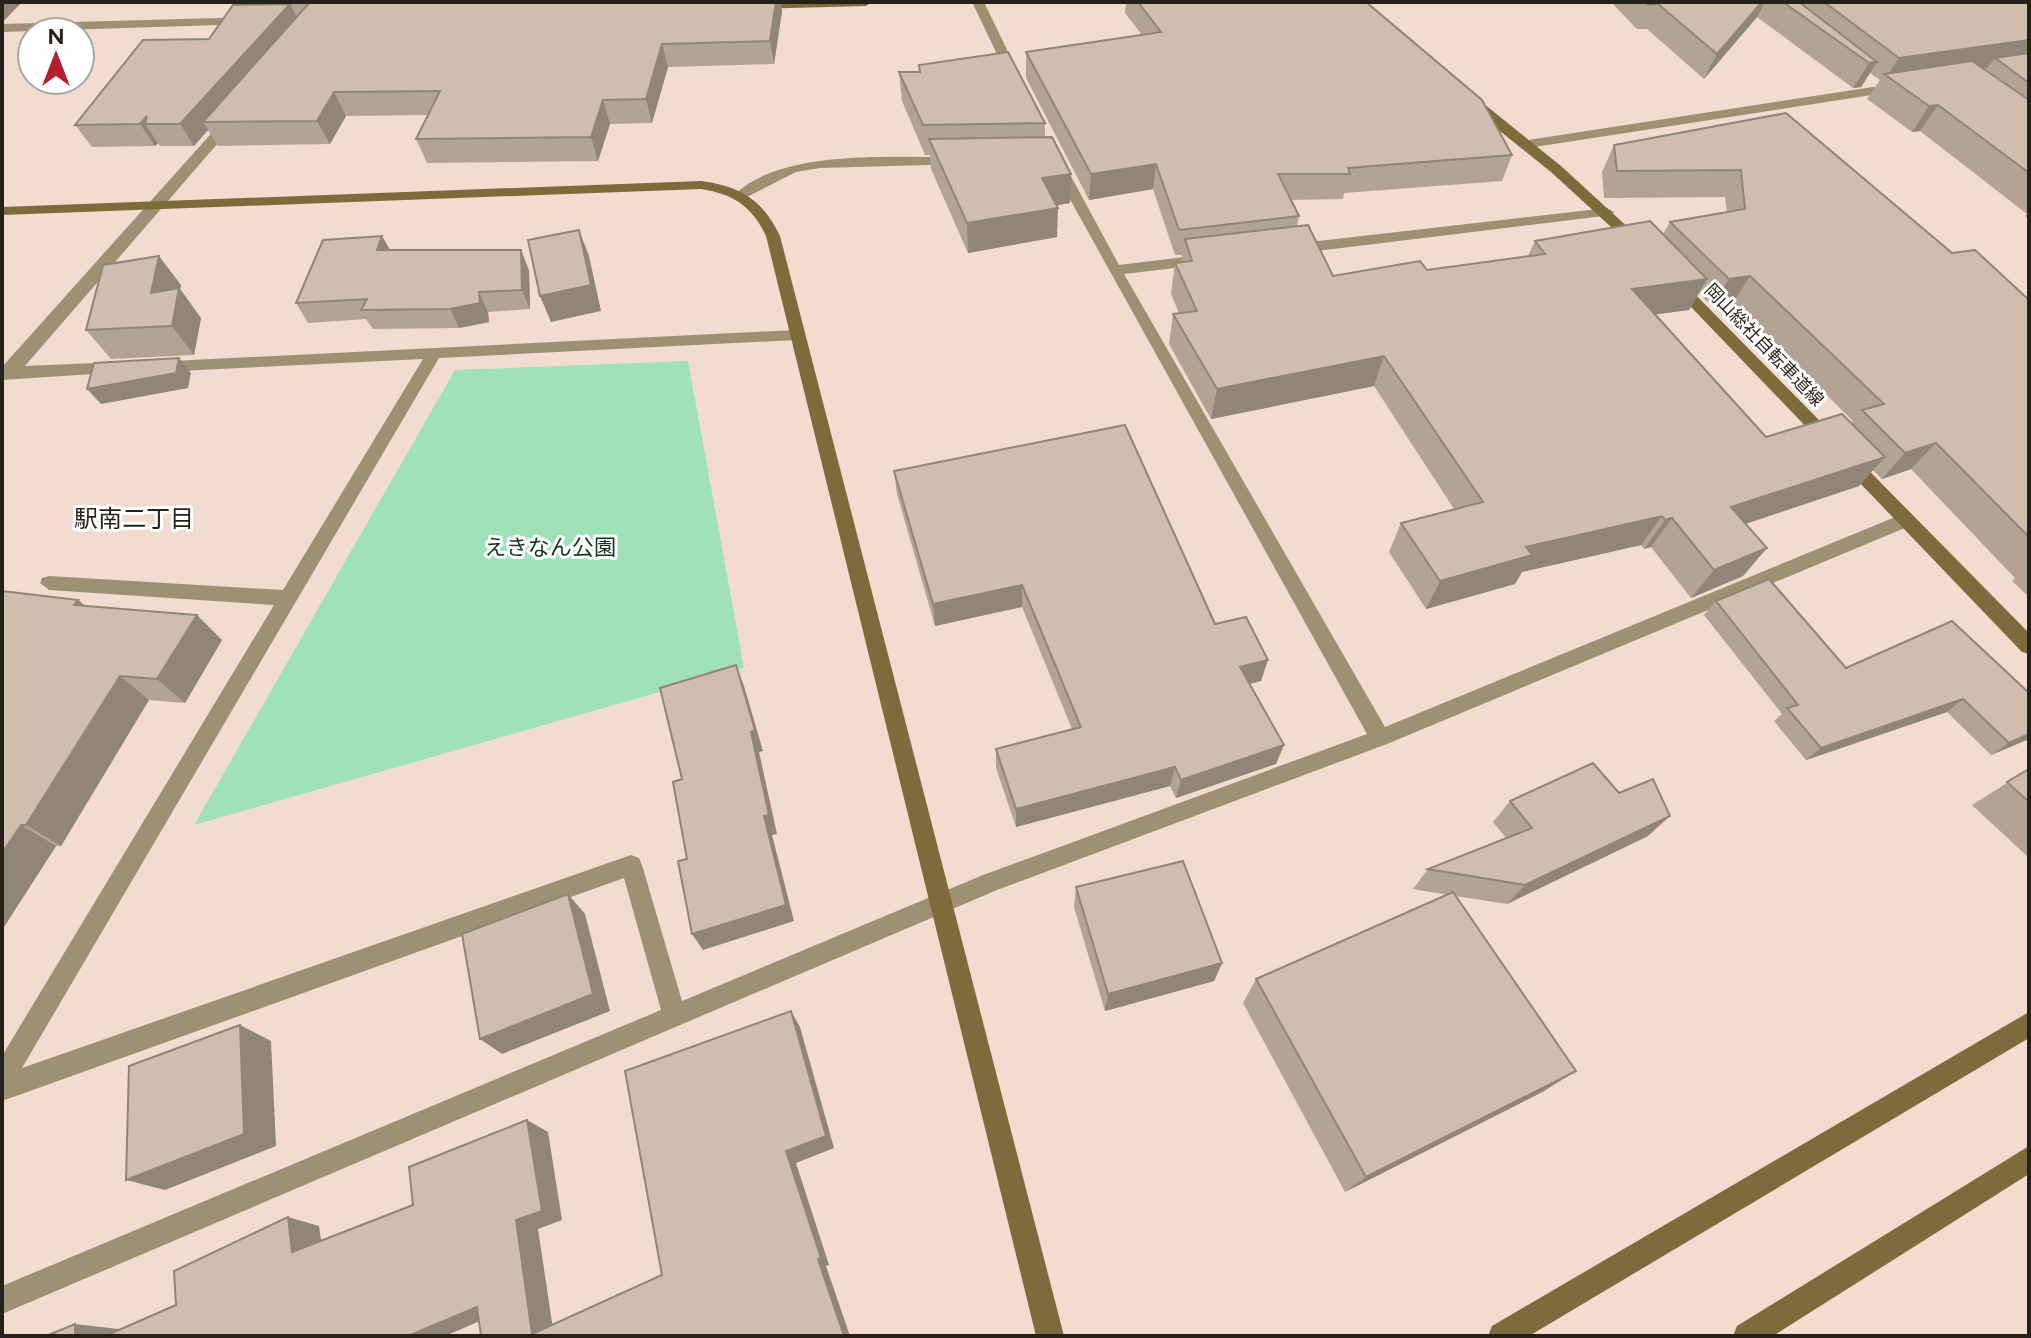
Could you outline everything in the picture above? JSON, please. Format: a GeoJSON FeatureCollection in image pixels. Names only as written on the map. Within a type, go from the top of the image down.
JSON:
{"type":"FeatureCollection","features":[{"type":"Feature","properties":{"kind":"street"},"geometry":{"type":"LineString","coordinates":[[733,6],[866,2]]}},
{"type":"Feature","properties":{"kind":"street"},"geometry":{"type":"LineString","coordinates":[[978,2],[1020,88]]}},
{"type":"Feature","properties":{"kind":"street"},"geometry":{"type":"LineString","coordinates":[[2,28],[270,19]]}},
{"type":"Feature","properties":{"kind":"street"},"geometry":{"type":"LineString","coordinates":[[1865,80],[1878,90]]}},
{"type":"Feature","properties":{"kind":"street"},"geometry":{"type":"LineString","coordinates":[[1528,144],[1782,110],[1909,85]]}},
{"type":"Feature","properties":{"kind":"street","name":"岡山総社自転車道線"},"geometry":{"type":"LineString","coordinates":[[1452,87],[1528,144],[1607,212],[2029,646]]}},
{"type":"Feature","properties":{"kind":"street"},"geometry":{"type":"LineString","coordinates":[[5,376],[236,113]]}},
{"type":"Feature","properties":{"kind":"street"},"geometry":{"type":"LineString","coordinates":[[1047,154],[1380,738]]}},
{"type":"Feature","properties":{"kind":"street"},"geometry":{"type":"LineString","coordinates":[[742,194],[792,169],[820,164],[977,161]]}},
{"type":"Feature","properties":{"kind":"street"},"geometry":{"type":"LineString","coordinates":[[2,211],[669,185],[725,188],[742,194],[766,219],[1050,1336]]}},
{"type":"Feature","properties":{"kind":"street"},"geometry":{"type":"LineString","coordinates":[[1283,250],[1607,212]]}},
{"type":"Feature","properties":{"kind":"street"},"geometry":{"type":"LineString","coordinates":[[1114,270],[1221,257]]}},
{"type":"Feature","properties":{"kind":"street"},"geometry":{"type":"LineString","coordinates":[[5,376],[796,335]]}},
{"type":"Feature","properties":{"kind":"street"},"geometry":{"type":"LineString","coordinates":[[2,1079],[433,355]]}},
{"type":"Feature","properties":{"kind":"street"},"geometry":{"type":"LineString","coordinates":[[2,1300],[991,882],[1380,738],[1906,520]]}},
{"type":"Feature","properties":{"kind":"street"},"geometry":{"type":"LineString","coordinates":[[49,583],[288,598]]}},
{"type":"Feature","properties":{"kind":"street"},"geometry":{"type":"LineString","coordinates":[[2,1088],[631,865],[675,1017]]}},
{"type":"Feature","properties":{"kind":"street"},"geometry":{"type":"LineString","coordinates":[[1502,1336],[2029,1024]]}},
{"type":"Feature","properties":{"kind":"street"},"geometry":{"type":"LineString","coordinates":[[1747,1336],[2029,1159]]}},
{"type":"Feature","properties":{"kind":"green space","name":"えきなん公園"},"geometry":{"type":"Polygon","coordinates":[[[688,361],[744,668],[194,825],[455,370],[688,361]]]}},
{"type":"Feature","properties":{"kind":"building"},"geometry":{"type":"Polygon","coordinates":[[[310,2],[776,2],[770,41],[662,44],[646,99],[603,100],[591,137],[416,139],[440,91],[334,92],[317,121],[203,122],[310,2]]]}},
{"type":"Feature","properties":{"kind":"building"},"geometry":{"type":"Polygon","coordinates":[[[1138,2],[1366,2],[1482,100],[1512,155],[1348,168],[1350,174],[1278,174],[1299,216],[1179,230],[1156,164],[1091,174],[1026,52],[1161,32],[1138,2]]]}},
{"type":"Feature","properties":{"kind":"building"},"geometry":{"type":"Polygon","coordinates":[[[1645,2],[1762,2],[1717,54],[1658,4],[1648,5],[1645,2]]]}},
{"type":"Feature","properties":{"kind":"building"},"geometry":{"type":"Polygon","coordinates":[[[1783,2],[1799,2],[1877,62],[1869,63],[1783,2]]]}},
{"type":"Feature","properties":{"kind":"building"},"geometry":{"type":"Polygon","coordinates":[[[1824,2],[2029,2],[2029,40],[1899,58],[1824,2]]]}},
{"type":"Feature","properties":{"kind":"building"},"geometry":{"type":"Polygon","coordinates":[[[290,4],[180,124],[145,124],[147,116],[140,124],[75,125],[143,40],[209,39],[233,5],[290,4]]]}},
{"type":"Feature","properties":{"kind":"building"},"geometry":{"type":"Polygon","coordinates":[[[1008,52],[1045,123],[923,125],[899,72],[920,72],[919,65],[1008,52]]]}},
{"type":"Feature","properties":{"kind":"building"},"geometry":{"type":"Polygon","coordinates":[[[2029,53],[2029,83],[1995,58],[2029,53]]]}},
{"type":"Feature","properties":{"kind":"building"},"geometry":{"type":"Polygon","coordinates":[[[1972,61],[2029,100],[2029,173],[1938,105],[1929,106],[1884,74],[1972,61]]]}},
{"type":"Feature","properties":{"kind":"building"},"geometry":{"type":"Polygon","coordinates":[[[1786,113],[1952,253],[1975,250],[2029,300],[2029,537],[1936,443],[1905,453],[1862,410],[1884,404],[1750,276],[1729,279],[1670,222],[1745,209],[1741,170],[1617,171],[1614,145],[1786,113]]]}},
{"type":"Feature","properties":{"kind":"building"},"geometry":{"type":"Polygon","coordinates":[[[1052,137],[1071,174],[1042,178],[1058,208],[967,223],[929,139],[1052,137]]]}},
{"type":"Feature","properties":{"kind":"building"},"geometry":{"type":"Polygon","coordinates":[[[1650,221],[1707,279],[1632,289],[1766,437],[1842,414],[1885,457],[1731,507],[1767,548],[1714,570],[1672,518],[1665,520],[1662,516],[1526,547],[1532,555],[1440,581],[1401,523],[1483,502],[1384,356],[1217,389],[1173,314],[1197,311],[1175,263],[1192,261],[1185,239],[1308,225],[1333,276],[1420,261],[1427,270],[1545,254],[1535,241],[1650,221]]]}},
{"type":"Feature","properties":{"kind":"building"},"geometry":{"type":"Polygon","coordinates":[[[579,230],[591,285],[540,296],[528,240],[579,230]]]}},
{"type":"Feature","properties":{"kind":"building"},"geometry":{"type":"Polygon","coordinates":[[[382,236],[377,250],[521,250],[522,290],[479,292],[480,303],[450,309],[361,310],[367,299],[296,303],[323,240],[382,236]]]}},
{"type":"Feature","properties":{"kind":"building"},"geometry":{"type":"Polygon","coordinates":[[[159,256],[151,293],[179,288],[172,326],[86,330],[103,265],[159,256]]]}},
{"type":"Feature","properties":{"kind":"building"},"geometry":{"type":"Polygon","coordinates":[[[179,358],[176,373],[87,389],[94,363],[179,358]]]}},
{"type":"Feature","properties":{"kind":"building"},"geometry":{"type":"Polygon","coordinates":[[[1125,425],[1215,624],[1246,617],[1268,660],[1240,667],[1284,745],[1181,780],[1175,767],[1016,809],[996,749],[1081,727],[1022,585],[933,604],[894,471],[1125,425]]]}},
{"type":"Feature","properties":{"kind":"building"},"geometry":{"type":"Polygon","coordinates":[[[1769,579],[1846,668],[1952,621],[2029,693],[2029,734],[2009,743],[1963,699],[1821,748],[1787,708],[1798,705],[1716,601],[1769,579]]]}},
{"type":"Feature","properties":{"kind":"building"},"geometry":{"type":"Polygon","coordinates":[[[2,591],[78,600],[74,605],[197,615],[157,679],[120,676],[26,825],[21,825],[2,853],[2,591]]]}},
{"type":"Feature","properties":{"kind":"building"},"geometry":{"type":"Polygon","coordinates":[[[736,665],[755,730],[751,732],[769,815],[764,816],[786,905],[692,934],[678,861],[687,859],[673,782],[682,779],[660,688],[736,665]]]}},
{"type":"Feature","properties":{"kind":"building"},"geometry":{"type":"Polygon","coordinates":[[[1593,763],[1619,793],[1653,779],[1670,816],[1525,885],[1428,869],[1532,828],[1510,801],[1593,763]]]}},
{"type":"Feature","properties":{"kind":"building"},"geometry":{"type":"Polygon","coordinates":[[[2029,769],[2029,802],[2007,782],[2029,769]]]}},
{"type":"Feature","properties":{"kind":"building"},"geometry":{"type":"Polygon","coordinates":[[[1183,861],[1222,963],[1108,994],[1076,887],[1183,861]]]}},
{"type":"Feature","properties":{"kind":"building"},"geometry":{"type":"Polygon","coordinates":[[[1453,892],[1576,1071],[1366,1177],[1256,979],[1453,892]]]}},
{"type":"Feature","properties":{"kind":"building"},"geometry":{"type":"Polygon","coordinates":[[[568,894],[593,994],[480,1039],[462,934],[568,894]]]}},
{"type":"Feature","properties":{"kind":"building"},"geometry":{"type":"Polygon","coordinates":[[[791,1011],[826,1136],[786,1151],[844,1336],[481,1336],[477,1307],[408,1336],[105,1336],[176,1305],[174,1271],[288,1217],[292,1252],[413,1205],[409,1167],[527,1120],[542,1211],[516,1220],[532,1334],[662,1275],[625,1071],[791,1011]]]}},
{"type":"Feature","properties":{"kind":"building"},"geometry":{"type":"Polygon","coordinates":[[[240,1025],[244,1134],[126,1180],[129,1066],[240,1025]]]}},
{"type":"Feature","properties":{"kind":"building"},"geometry":{"type":"Polygon","coordinates":[[[75,1324],[75,1336],[46,1336],[75,1324]]]}},
{"type":"Feature","properties":{"kind":"district","name":"駅南二丁目"},"geometry":{"type":"Point","coordinates":[134,519]}}]}
